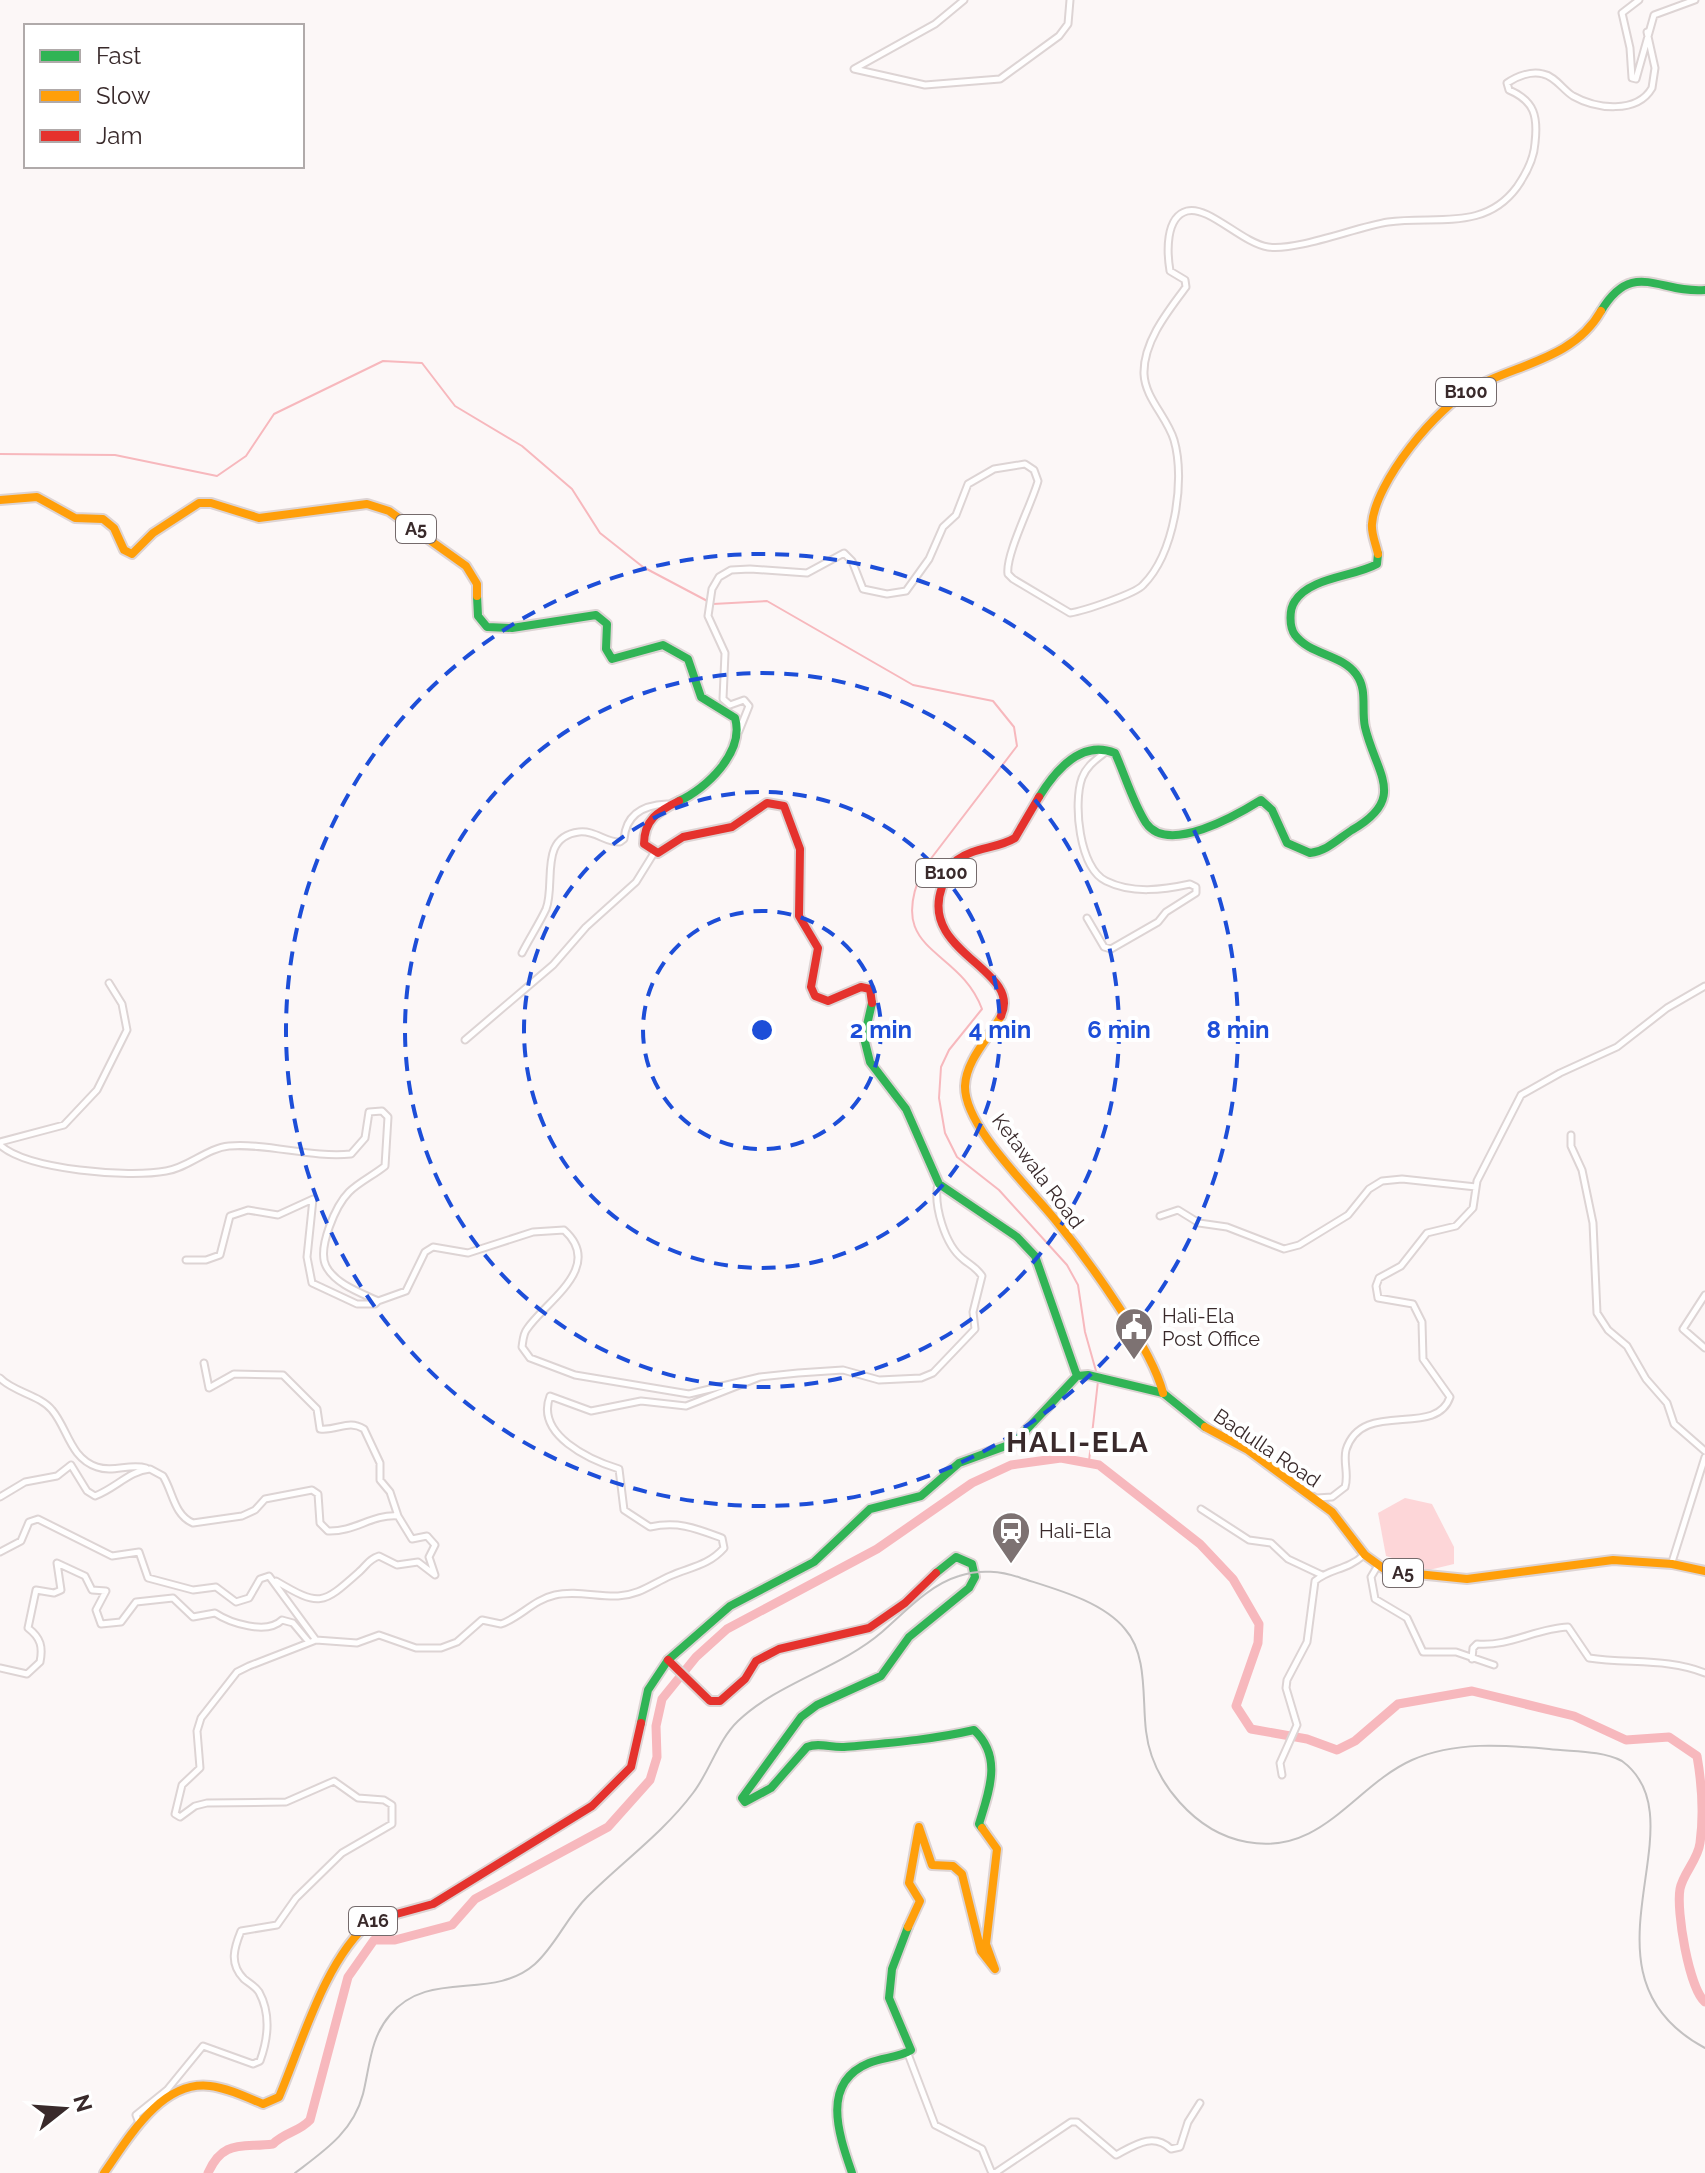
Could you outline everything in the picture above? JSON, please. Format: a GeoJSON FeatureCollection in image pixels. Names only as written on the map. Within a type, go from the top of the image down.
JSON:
{"type":"FeatureCollection","features":[{"type":"Feature","properties":{"kind":"main road","name":"B100"},"geometry":{"type":"LineString","coordinates":[[1109,749],[1122,764],[1147,825],[1161,834],[1190,834],[1239,814],[1261,800],[1272,810],[1281,837],[1293,848],[1316,853],[1371,818],[1381,807],[1384,786],[1364,726],[1361,683],[1345,664],[1305,647],[1293,633],[1292,613],[1298,598],[1313,584],[1355,576],[1377,564],[1371,521],[1381,496],[1401,459],[1459,397],[1478,385],[1536,365],[1579,340],[1590,332],[1616,292],[1626,283],[1639,281],[1705,290]]}},
{"type":"Feature","properties":{"kind":"main road","name":"A5"},"geometry":{"type":"LineString","coordinates":[[0,500],[37,497],[75,518],[103,519],[114,528],[124,550],[132,554],[153,533],[199,503],[211,503],[259,518],[357,503],[378,507],[466,566],[475,576],[478,616],[484,625],[512,628],[588,615],[601,616],[607,624],[606,649],[612,659],[618,660],[640,650],[663,645],[676,651],[694,666],[701,697],[735,718],[736,735]]}},
{"type":"Feature","properties":{"kind":"main road"},"geometry":{"type":"LineString","coordinates":[[736,735],[711,782],[695,794],[668,804],[647,825],[643,834],[644,844],[654,853],[683,837],[732,827],[767,803],[777,802],[784,806],[800,849],[799,916],[818,948],[811,987],[815,996],[828,1001],[861,987],[870,989],[873,1009],[864,1033],[867,1054],[906,1109],[938,1182],[1017,1237],[1035,1256],[1077,1376]]}},
{"type":"Feature","properties":{"kind":"main road","name":"Ketawala Road"},"geometry":{"type":"LineString","coordinates":[[1109,749],[1094,750],[1063,763],[1013,839],[957,860],[945,876],[937,914],[945,936],[995,983],[1007,1005],[1005,1016],[984,1038],[965,1077],[967,1100],[1001,1155],[1082,1256],[1152,1363],[1163,1393]]}},
{"type":"Feature","properties":{"kind":"main road","name":"Badulla Road"},"geometry":{"type":"LineString","coordinates":[[1077,1376],[1088,1375],[1163,1393],[1211,1432],[1248,1450],[1332,1512],[1377,1567]]}},
{"type":"Feature","properties":{"kind":"main road","name":"A16"},"geometry":{"type":"LineString","coordinates":[[104,2173],[147,2114],[177,2094],[200,2085],[263,2104],[279,2097],[328,1981],[354,1935],[371,1921],[433,1904],[592,1806],[631,1767],[648,1690],[668,1660],[730,1606],[814,1562],[870,1509],[921,1496],[959,1463],[1014,1443],[1077,1376]]}},
{"type":"Feature","properties":{"kind":"main road","name":"A5"},"geometry":{"type":"LineString","coordinates":[[1377,1567],[1465,1579],[1589,1559],[1645,1558],[1705,1571]]}},
{"type":"Feature","properties":{"kind":"main road"},"geometry":{"type":"LineString","coordinates":[[668,1660],[713,1703],[720,1701],[745,1679],[756,1661],[791,1644],[856,1634],[905,1603],[950,1560],[966,1559],[972,1564],[975,1577],[969,1588],[909,1637],[881,1676],[817,1705],[801,1717],[742,1798],[745,1802],[771,1788],[807,1747],[815,1744],[841,1747],[874,1742],[933,1740],[967,1730],[979,1733],[986,1741],[993,1763],[993,1774],[979,1824],[997,1849],[986,1944],[995,1969],[979,1952],[976,1921],[960,1872],[952,1865],[932,1865],[919,1827],[909,1883],[920,1901],[890,1983],[892,2012],[908,2036],[911,2050],[908,2054],[852,2069],[840,2083],[837,2128],[852,2173]]}},
{"type":"Feature","properties":{"kind":"street"},"geometry":{"type":"LineString","coordinates":[[964,0],[935,24],[854,69],[925,85],[1000,79],[1059,36],[1068,24],[1070,0]]}},
{"type":"Feature","properties":{"kind":"street"},"geometry":{"type":"LineString","coordinates":[[1639,0],[1622,13],[1628,32],[1632,78],[1639,74],[1647,32],[1654,15],[1695,0]]}},
{"type":"Feature","properties":{"kind":"street"},"geometry":{"type":"LineString","coordinates":[[736,735],[745,723],[749,706],[744,700],[730,705],[723,699],[725,653],[708,610],[719,577],[731,570],[807,573],[844,553],[852,561],[863,589],[887,594],[906,591],[929,559],[943,527],[956,515],[968,484],[994,469],[1025,464],[1034,470],[1038,481],[1025,508],[1017,543],[1008,562],[1008,574],[1070,613],[1133,594],[1145,583],[1155,566],[1180,499],[1173,440],[1146,387],[1143,372],[1161,322],[1186,287],[1185,280],[1170,271],[1169,237],[1177,217],[1185,211],[1204,211],[1237,236],[1271,247],[1386,222],[1479,217],[1508,200],[1534,156],[1537,124],[1533,107],[1524,96],[1509,90],[1507,83],[1528,74],[1543,74],[1586,102],[1621,108],[1631,105],[1649,94],[1652,88],[1655,68],[1647,32]]}},
{"type":"Feature","properties":{"kind":"street"},"geometry":{"type":"LineString","coordinates":[[1087,918],[1104,947],[1111,949],[1158,922],[1166,912],[1196,893],[1196,887],[1190,884],[1134,890],[1103,880],[1085,860],[1080,816],[1081,780],[1090,764],[1109,749]]}},
{"type":"Feature","properties":{"kind":"street"},"geometry":{"type":"LineString","coordinates":[[522,953],[547,907],[551,855],[562,840],[571,833],[584,831],[620,842],[624,839],[625,826],[634,814],[650,805],[668,804]]}},
{"type":"Feature","properties":{"kind":"street"},"geometry":{"type":"LineString","coordinates":[[465,1040],[553,965],[586,927],[636,882],[654,853]]}},
{"type":"Feature","properties":{"kind":"street"},"geometry":{"type":"LineString","coordinates":[[0,1144],[64,1125],[97,1090],[127,1030],[122,1004],[109,983]]}},
{"type":"Feature","properties":{"kind":"street"},"geometry":{"type":"LineString","coordinates":[[1313,1498],[1332,1497],[1345,1487],[1346,1452],[1360,1432],[1381,1421],[1423,1419],[1448,1403],[1448,1392],[1423,1359],[1420,1314],[1413,1304],[1378,1298],[1376,1286],[1379,1278],[1405,1263],[1427,1233],[1450,1229],[1473,1208],[1476,1187],[1521,1095],[1617,1047],[1667,1008],[1705,986]]}},
{"type":"Feature","properties":{"kind":"street"},"geometry":{"type":"LineString","coordinates":[[0,1144],[14,1156],[52,1167],[120,1173],[167,1171],[224,1147],[248,1145],[351,1154],[365,1138],[369,1112],[382,1111],[388,1117],[385,1166],[350,1191],[339,1205],[323,1252],[326,1266],[336,1278],[378,1301]]}},
{"type":"Feature","properties":{"kind":"street"},"geometry":{"type":"LineString","coordinates":[[1571,1135],[1571,1146],[1582,1170],[1593,1223],[1597,1313],[1608,1330],[1627,1346],[1646,1379],[1667,1403],[1674,1424],[1705,1454],[1672,1562]]}},
{"type":"Feature","properties":{"kind":"street"},"geometry":{"type":"LineString","coordinates":[[1160,1216],[1178,1210],[1199,1223],[1227,1227],[1284,1249],[1299,1245],[1348,1215],[1369,1189],[1382,1181],[1402,1179],[1476,1187]]}},
{"type":"Feature","properties":{"kind":"street"},"geometry":{"type":"LineString","coordinates":[[186,1260],[206,1260],[220,1255],[230,1216],[248,1210],[278,1215],[313,1199],[307,1257],[312,1283],[357,1304],[378,1301],[406,1291],[425,1252],[433,1247],[468,1253],[533,1232],[564,1230],[576,1243],[579,1254],[576,1266],[557,1300],[525,1331],[522,1347],[530,1358],[601,1381],[628,1382],[689,1394],[760,1377],[843,1370],[879,1380],[921,1378],[933,1373],[975,1329],[973,1312],[982,1276],[960,1258],[948,1238],[938,1208],[938,1182]]}},
{"type":"Feature","properties":{"kind":"street"},"geometry":{"type":"LineString","coordinates":[[1705,1295],[1683,1329],[1705,1348]]}},
{"type":"Feature","properties":{"kind":"street"},"geometry":{"type":"LineString","coordinates":[[0,1552],[21,1541],[29,1522],[38,1519],[112,1556],[139,1552],[144,1573],[156,1582],[193,1590],[216,1587],[236,1602],[249,1598],[260,1579],[269,1576],[305,1598],[331,1598],[342,1583],[379,1556],[397,1565],[418,1562],[435,1575],[429,1557],[434,1541],[427,1536],[412,1539],[398,1516],[390,1492],[380,1480],[380,1463],[364,1429],[348,1423],[329,1430],[320,1429],[317,1409],[283,1375],[234,1374],[209,1388],[204,1363]]}},
{"type":"Feature","properties":{"kind":"street"},"geometry":{"type":"LineString","coordinates":[[140,2124],[136,2115],[167,2090],[203,2046],[253,2064],[260,2061],[268,2027],[260,1993],[242,1977],[234,1960],[233,1951],[241,1931],[277,1925],[296,1898],[342,1853],[392,1824],[392,1805],[384,1800],[358,1798],[334,1781],[286,1802],[207,1803],[195,1806],[180,1817],[175,1814],[182,1785],[200,1768],[197,1731],[208,1706],[237,1672],[312,1640],[357,1643],[379,1635],[416,1648],[441,1648],[457,1642],[482,1620],[501,1624],[530,1604],[557,1594],[620,1596],[647,1590],[671,1575],[693,1570],[716,1557],[724,1548],[722,1538],[681,1524],[650,1527],[624,1510],[619,1469],[585,1456],[563,1439],[549,1416],[548,1401],[550,1396],[591,1411],[641,1401],[686,1406],[760,1377]]}},
{"type":"Feature","properties":{"kind":"street"},"geometry":{"type":"LineString","coordinates":[[0,1378],[52,1409],[71,1446],[98,1468],[135,1464],[163,1476],[175,1505],[193,1523],[242,1516],[255,1510],[265,1499],[308,1490],[318,1494],[320,1523],[328,1531],[351,1530],[380,1515],[398,1516]]}},
{"type":"Feature","properties":{"kind":"street"},"geometry":{"type":"LineString","coordinates":[[0,1497],[25,1482],[57,1476],[71,1465],[87,1491],[95,1496],[116,1488],[128,1475],[150,1469]]}},
{"type":"Feature","properties":{"kind":"street"},"geometry":{"type":"LineString","coordinates":[[1201,1509],[1249,1540],[1271,1543],[1288,1559],[1322,1575]]}},
{"type":"Feature","properties":{"kind":"street"},"geometry":{"type":"LineString","coordinates":[[1282,1775],[1280,1763],[1297,1725],[1286,1688],[1287,1680],[1307,1642],[1315,1581],[1322,1575],[1349,1568],[1365,1555]]}},
{"type":"Feature","properties":{"kind":"street"},"geometry":{"type":"LineString","coordinates":[[0,1668],[27,1674],[40,1662],[39,1636],[28,1628],[33,1595],[36,1590],[54,1593],[61,1590],[57,1563],[85,1576],[92,1590],[106,1591],[96,1610],[101,1624],[121,1622],[136,1602],[173,1598],[193,1617],[215,1613],[228,1622],[267,1628],[282,1620],[293,1623],[312,1640]]}},
{"type":"Feature","properties":{"kind":"street"},"geometry":{"type":"LineString","coordinates":[[1377,1567],[1371,1577],[1375,1599],[1407,1618],[1423,1652],[1456,1652],[1494,1665]]}},
{"type":"Feature","properties":{"kind":"street"},"geometry":{"type":"LineString","coordinates":[[276,1581],[312,1640]]}},
{"type":"Feature","properties":{"kind":"street"},"geometry":{"type":"LineString","coordinates":[[1472,1659],[1473,1648],[1477,1644],[1488,1645],[1525,1638],[1552,1628],[1568,1627],[1589,1658],[1623,1664],[1650,1661],[1705,1673]]}},
{"type":"Feature","properties":{"kind":"street"},"geometry":{"type":"LineString","coordinates":[[908,2054],[935,2125],[982,2149],[991,2171],[995,2173],[1071,2122],[1077,2122],[1116,2155],[1138,2143],[1154,2140],[1163,2141],[1171,2149],[1180,2147],[1200,2103]]}},
{"type":"Feature","properties":{"kind":"shaded area"},"geometry":{"type":"Polygon","coordinates":[[[1405,1498],[1432,1504],[1454,1547],[1454,1564],[1429,1570],[1386,1556],[1378,1513],[1405,1498]]]}},
{"type":"Feature","properties":{"kind":"waterway"},"geometry":{"type":"LineString","coordinates":[[0,454],[115,455],[217,476],[246,456],[274,414],[383,361],[422,363],[455,406],[522,446],[572,489],[600,533],[643,567],[713,604],[767,601],[913,685],[993,701],[1014,727],[1017,746],[923,869],[913,897],[913,918],[918,934],[958,972],[982,1009],[949,1050],[941,1067],[939,1098],[945,1133],[957,1157],[999,1190],[1067,1265],[1078,1285],[1085,1332],[1096,1371]]}},
{"type":"Feature","properties":{"kind":"waterway"},"geometry":{"type":"LineString","coordinates":[[1089,1461],[1098,1381]]}},
{"type":"Feature","properties":{"kind":"waterway"},"geometry":{"type":"LineString","coordinates":[[208,2173],[227,2150],[273,2144],[310,2120],[348,1977],[374,1940],[395,1940],[452,1925],[475,1899],[608,1827],[650,1780],[657,1757],[656,1726],[662,1699],[696,1657],[727,1629],[877,1549],[972,1483],[1011,1465],[1061,1458],[1099,1465],[1200,1544],[1233,1579],[1259,1624],[1258,1643],[1236,1706],[1251,1729],[1307,1739],[1337,1750],[1355,1741],[1398,1704],[1472,1691],[1574,1716],[1626,1740],[1669,1737],[1697,1756],[1702,1800],[1700,1843],[1682,1883],[1679,1900],[1689,1966],[1705,2002]]}},
{"type":"Feature","properties":{"kind":"railway"},"geometry":{"type":"LineString","coordinates":[[295,2173],[336,2140],[352,2119],[363,2094],[378,2033],[390,2015],[406,2001],[423,1993],[500,1981],[518,1975],[535,1964],[587,1897],[681,1808],[738,1721],[772,1696],[865,1645],[938,1586],[974,1572],[1006,1574],[1063,1592],[1091,1603],[1125,1629],[1141,1664],[1146,1731],[1157,1769],[1167,1786],[1194,1816],[1228,1837],[1273,1844],[1296,1839],[1336,1816],[1391,1772],[1412,1760],[1445,1750],[1515,1746],[1595,1753],[1622,1761],[1644,1788],[1650,1821],[1640,1941],[1645,1981],[1665,2017],[1705,2048]]}},
{"type":"Feature","properties":{"kind":"traffic: fast"},"geometry":{"type":"LineString","coordinates":[[1601,311],[1613,295],[1624,286],[1636,282],[1705,290]]}},
{"type":"Feature","properties":{"kind":"traffic: fast"},"geometry":{"type":"LineString","coordinates":[[1039,797],[1070,760],[1091,750],[1103,750],[1115,753],[1141,815],[1156,832],[1186,834],[1203,829],[1261,800],[1272,810],[1287,843],[1310,853],[1327,847],[1369,818],[1384,796],[1384,784],[1365,727],[1360,680],[1350,667],[1301,642],[1293,632],[1290,618],[1293,604],[1302,593],[1321,582],[1377,564],[1378,554]]}},
{"type":"Feature","properties":{"kind":"traffic: fast"},"geometry":{"type":"LineString","coordinates":[[477,596],[478,616],[487,627],[512,628],[596,615],[607,624],[606,649],[612,659],[663,645],[688,659],[701,697],[735,718],[737,731],[729,756],[721,768],[701,788],[679,801]]}},
{"type":"Feature","properties":{"kind":"traffic: fast"},"geometry":{"type":"LineString","coordinates":[[872,1003],[864,1038],[870,1062],[906,1109],[939,1184],[1017,1237],[1035,1256],[1077,1376]]}},
{"type":"Feature","properties":{"kind":"traffic: fast"},"geometry":{"type":"LineString","coordinates":[[641,1723],[648,1690],[668,1660],[730,1606],[814,1562],[870,1509],[921,1496],[959,1463],[1014,1443],[1077,1376],[1088,1375],[1163,1393],[1205,1427]]}},
{"type":"Feature","properties":{"kind":"traffic: fast"},"geometry":{"type":"LineString","coordinates":[[936,1573],[956,1557],[972,1564],[975,1577],[969,1588],[909,1637],[881,1676],[817,1705],[801,1717],[742,1798],[745,1802],[771,1788],[807,1747],[844,1747],[974,1730],[983,1740],[991,1763],[989,1787],[979,1824],[982,1828]]}},
{"type":"Feature","properties":{"kind":"traffic: fast"},"geometry":{"type":"LineString","coordinates":[[852,2173],[842,2143],[837,2111],[844,2083],[869,2063],[911,2050],[889,1998],[892,1969],[908,1927]]}},
{"type":"Feature","properties":{"kind":"traffic: slow"},"geometry":{"type":"LineString","coordinates":[[1378,554],[1372,528],[1376,507],[1396,468],[1426,428],[1442,411],[1473,388],[1576,340],[1601,311]]}},
{"type":"Feature","properties":{"kind":"traffic: slow"},"geometry":{"type":"LineString","coordinates":[[0,500],[37,497],[75,518],[103,519],[114,528],[124,550],[132,554],[153,533],[199,503],[211,503],[259,518],[367,504],[389,511],[466,566],[477,584],[477,596]]}},
{"type":"Feature","properties":{"kind":"traffic: slow"},"geometry":{"type":"LineString","coordinates":[[1001,1016],[966,1076],[968,1102],[975,1120],[1001,1157],[1070,1238],[1118,1305],[1157,1374],[1163,1393]]}},
{"type":"Feature","properties":{"kind":"traffic: slow"},"geometry":{"type":"LineString","coordinates":[[1205,1427],[1248,1450],[1332,1512],[1365,1555],[1387,1571],[1467,1579],[1613,1560],[1672,1564],[1705,1571]]}},
{"type":"Feature","properties":{"kind":"traffic: slow"},"geometry":{"type":"LineString","coordinates":[[908,1927],[920,1901],[909,1883],[919,1827],[932,1865],[953,1866],[962,1874],[981,1951],[995,1969],[986,1944],[997,1849],[982,1828]]}},
{"type":"Feature","properties":{"kind":"traffic: slow"},"geometry":{"type":"LineString","coordinates":[[104,2173],[148,2114],[176,2092],[210,2086],[263,2104],[279,2097],[328,1979],[340,1957],[371,1921]]}},
{"type":"Feature","properties":{"kind":"traffic: jam"},"geometry":{"type":"LineString","coordinates":[[1001,1016],[1004,1000],[998,985],[944,928],[939,910],[942,887],[949,869],[957,860],[1015,838],[1039,797]]}},
{"type":"Feature","properties":{"kind":"traffic: jam"},"geometry":{"type":"LineString","coordinates":[[679,801],[659,813],[647,829],[644,844],[658,853],[683,837],[732,827],[767,803],[784,806],[800,849],[799,916],[818,948],[811,987],[815,996],[828,1001],[861,987],[870,989],[872,1003]]}},
{"type":"Feature","properties":{"kind":"traffic: jam"},"geometry":{"type":"LineString","coordinates":[[668,1660],[710,1701],[720,1701],[745,1679],[756,1661],[779,1649],[869,1628],[905,1603],[936,1573]]}},
{"type":"Feature","properties":{"kind":"traffic: jam"},"geometry":{"type":"LineString","coordinates":[[371,1921],[433,1904],[592,1806],[631,1767],[641,1723]]}},
{"type":"Feature","properties":{"kind":"place","name":"Hali-Ela Post Office"},"geometry":{"type":"Point","coordinates":[1134,1361]}},
{"type":"Feature","properties":{"kind":"place","name":"Hali-Ela"},"geometry":{"type":"Point","coordinates":[1011,1565]}},
{"type":"Feature","properties":{"kind":"district","name":"HALI-ELA"},"geometry":{"type":"Point","coordinates":[1078,1442]}}]}
